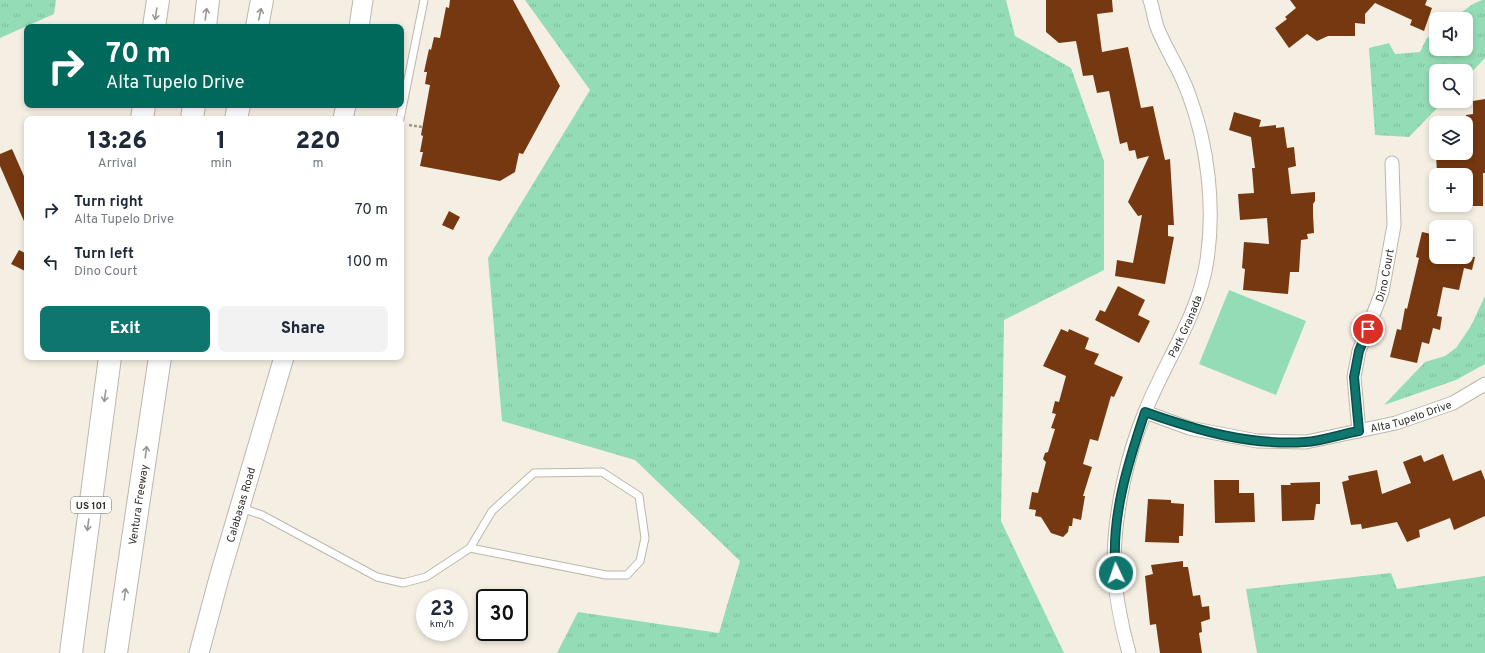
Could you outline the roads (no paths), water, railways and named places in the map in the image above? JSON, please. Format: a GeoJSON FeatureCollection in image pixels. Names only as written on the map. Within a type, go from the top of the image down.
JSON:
{"type":"FeatureCollection","features":[{"type":"Feature","properties":{"kind":"highway"},"geometry":{"type":"LineString","coordinates":[[154,24],[158,0]]}},
{"type":"Feature","properties":{"kind":"highway"},"geometry":{"type":"LineString","coordinates":[[205,24],[208,0]]}},
{"type":"Feature","properties":{"kind":"highway"},"geometry":{"type":"LineString","coordinates":[[257,24],[262,0]]}},
{"type":"Feature","properties":{"kind":"highway","name":"US 101"},"geometry":{"type":"LineString","coordinates":[[71,653],[110,360]]}},
{"type":"Feature","properties":{"kind":"highway","name":"Ventura Freeway"},"geometry":{"type":"LineString","coordinates":[[116,653],[160,360]]}},
{"type":"Feature","properties":{"kind":"highway"},"geometry":{"type":"LineString","coordinates":[[155,390],[170,360]]}},
{"type":"Feature","properties":{"kind":"main road"},"geometry":{"type":"LineString","coordinates":[[359,24],[363,0]]}},
{"type":"Feature","properties":{"kind":"main road","name":"Calabasas Road"},"geometry":{"type":"LineString","coordinates":[[199,653],[239,507],[283,360]]}},
{"type":"Feature","properties":{"kind":"street","name":"Park Granada"},"geometry":{"type":"LineString","coordinates":[[1129,653],[1122,628],[1114,560],[1117,524],[1128,465],[1145,412],[1192,314],[1207,261],[1210,209],[1206,157],[1189,94],[1157,26],[1150,0]]}},
{"type":"Feature","properties":{"kind":"street","name":"Dino Court"},"geometry":{"type":"LineString","coordinates":[[1359,431],[1354,377],[1359,351],[1382,292],[1394,225],[1392,163]]}},
{"type":"Feature","properties":{"kind":"street","name":"Alta Tupelo Drive"},"geometry":{"type":"LineString","coordinates":[[1145,412],[1189,428],[1257,441],[1306,442],[1396,422],[1453,403],[1485,384]]}},
{"type":"Feature","properties":{"kind":"lane"},"geometry":{"type":"LineString","coordinates":[[404,99],[424,0]]}},
{"type":"Feature","properties":{"kind":"lane"},"geometry":{"type":"LineString","coordinates":[[239,507],[262,515],[377,577],[403,583],[426,577],[470,548],[492,511],[534,473],[602,472],[639,496],[645,538],[640,561],[627,575],[606,575],[470,548]]}}]}
